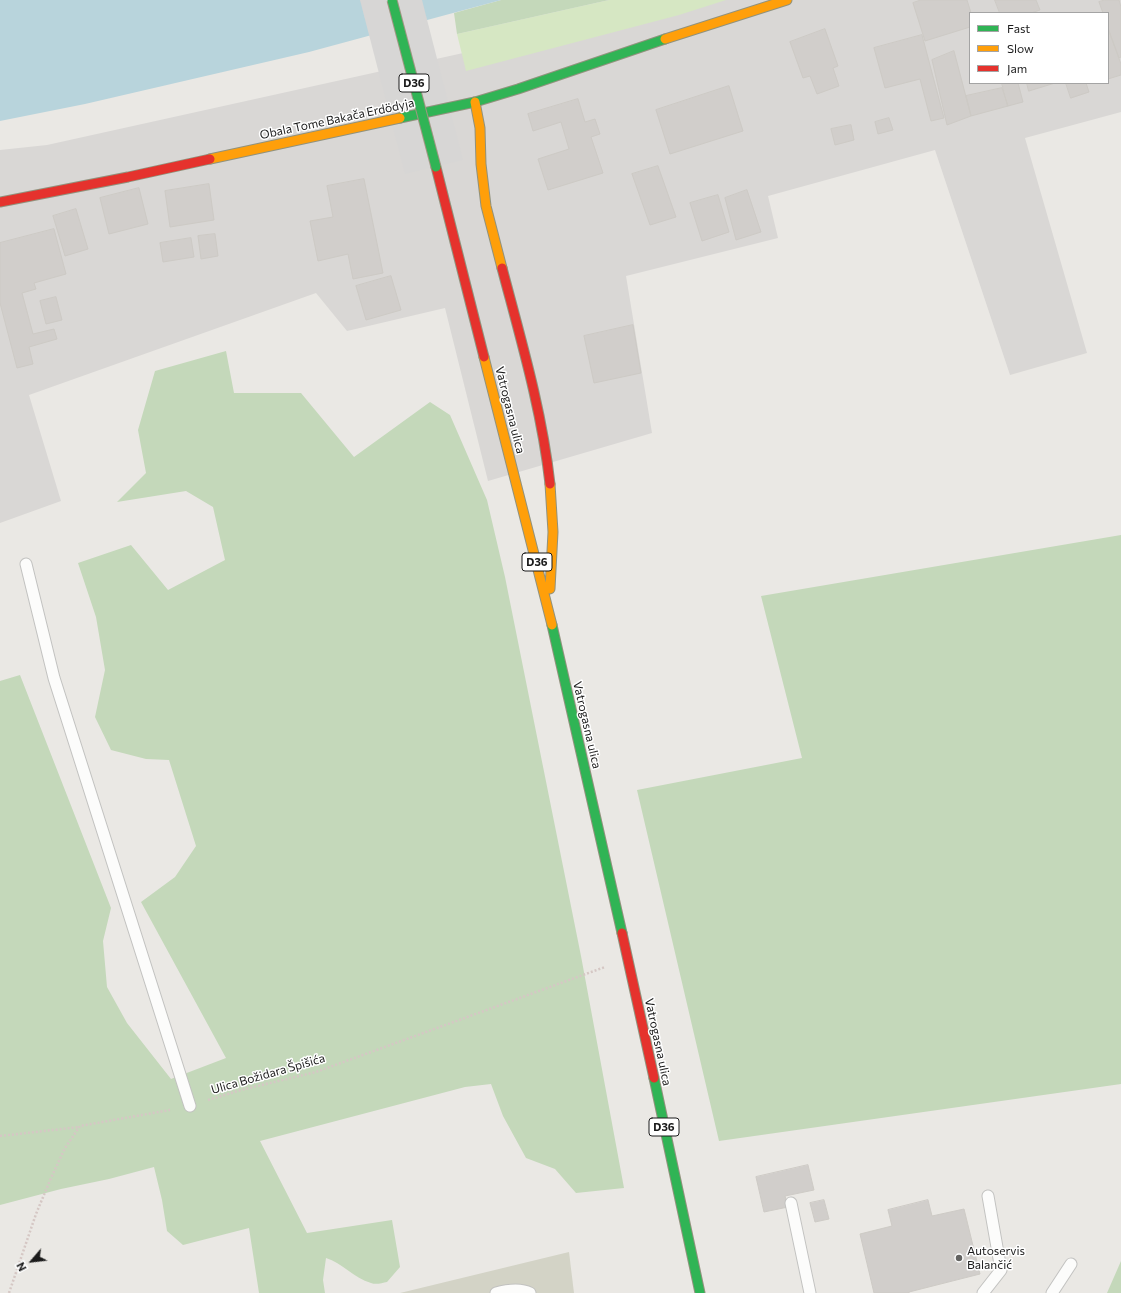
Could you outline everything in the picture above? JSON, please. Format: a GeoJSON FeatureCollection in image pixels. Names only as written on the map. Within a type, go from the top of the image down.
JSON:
{"type":"FeatureCollection","features":[{"type":"Feature","properties":{"kind":"main road","name":"Vatrogasna ulica"},"geometry":{"type":"LineString","coordinates":[[392,0],[549,610],[628,960],[700,1293]]}},
{"type":"Feature","properties":{"kind":"main road","name":"Obala Tome Bakača Erdödyja"},"geometry":{"type":"LineString","coordinates":[[0,202],[128,177],[475,102],[787,0]]}},
{"type":"Feature","properties":{"kind":"main road"},"geometry":{"type":"LineString","coordinates":[[475,102],[480,128],[481,164],[486,206],[537,403],[546,456],[551,492],[553,532],[549,610]]}},
{"type":"Feature","properties":{"kind":"lane"},"geometry":{"type":"LineString","coordinates":[[26,564],[54,678],[190,1106]]}},
{"type":"Feature","properties":{"kind":"lane"},"geometry":{"type":"LineString","coordinates":[[983,1293],[1001,1270],[988,1196]]}},
{"type":"Feature","properties":{"kind":"lane"},"geometry":{"type":"LineString","coordinates":[[791,1203],[810,1293]]}},
{"type":"Feature","properties":{"kind":"lane"},"geometry":{"type":"LineString","coordinates":[[1052,1293],[1071,1264]]}},
{"type":"Feature","properties":{"kind":"lane"},"geometry":{"type":"LineString","coordinates":[[496,1293],[524,1290],[530,1293]]}},
{"type":"Feature","properties":{"kind":"path","name":"Ulica Božidara Špišića"},"geometry":{"type":"LineString","coordinates":[[0,1136],[80,1126],[190,1106],[241,1090],[316,1072],[628,960]]}},
{"type":"Feature","properties":{"kind":"path"},"geometry":{"type":"LineString","coordinates":[[9,1293],[36,1214],[51,1178],[65,1148],[80,1126]]}},
{"type":"Feature","properties":{"kind":"shaded area"},"geometry":{"type":"Polygon","coordinates":[[[703,0],[1121,0],[1121,112],[1025,138],[1087,353],[1010,375],[935,150],[768,196],[778,238],[626,276],[652,433],[488,481],[445,308],[347,331],[316,293],[29,395],[61,501],[0,523],[0,150],[47,145],[703,0]]]}},
{"type":"Feature","properties":{"kind":"shaded area"},"geometry":{"type":"Polygon","coordinates":[[[569,1252],[574,1293],[400,1293],[569,1252]]]}},
{"type":"Feature","properties":{"kind":"green space"},"geometry":{"type":"Polygon","coordinates":[[[501,0],[609,0],[457,34],[454,13],[501,0]]]}},
{"type":"Feature","properties":{"kind":"green space"},"geometry":{"type":"Polygon","coordinates":[[[609,0],[726,0],[679,15],[466,71],[457,34],[609,0]]]}},
{"type":"Feature","properties":{"kind":"green space"},"geometry":{"type":"Polygon","coordinates":[[[226,351],[234,393],[301,393],[354,457],[430,402],[450,415],[487,500],[505,577],[581,956],[624,1188],[576,1193],[555,1169],[526,1158],[503,1116],[491,1084],[465,1087],[260,1141],[307,1233],[392,1220],[400,1267],[387,1282],[375,1284],[365,1281],[332,1260],[326,1258],[323,1280],[325,1293],[259,1293],[249,1228],[183,1245],[167,1231],[162,1200],[154,1167],[0,1205],[0,681],[20,675],[111,908],[103,941],[107,987],[127,1023],[171,1079],[226,1058],[141,902],[175,877],[196,846],[169,760],[146,759],[111,750],[95,717],[105,670],[96,617],[78,563],[131,545],[168,590],[225,560],[213,507],[186,491],[117,502],[146,473],[138,430],[155,371],[226,351]]]}},
{"type":"Feature","properties":{"kind":"green space"},"geometry":{"type":"Polygon","coordinates":[[[1121,535],[1121,1084],[719,1141],[637,790],[802,758],[761,596],[1121,535]]]}},
{"type":"Feature","properties":{"kind":"green space"},"geometry":{"type":"Polygon","coordinates":[[[1121,1261],[1121,1293],[1107,1293],[1121,1261]]]}},
{"type":"Feature","properties":{"kind":"water"},"geometry":{"type":"Polygon","coordinates":[[[0,0],[501,0],[309,52],[85,104],[0,121],[0,0]]]}},
{"type":"Feature","properties":{"kind":"pier"},"geometry":{"type":"Polygon","coordinates":[[[360,0],[422,0],[463,160],[405,174],[360,0]]]}},
{"type":"Feature","properties":{"kind":"building"},"geometry":{"type":"Polygon","coordinates":[[[921,0],[967,0],[971,12],[969,12],[969,27],[925,41],[913,3],[921,0]]]}},
{"type":"Feature","properties":{"kind":"building"},"geometry":{"type":"Polygon","coordinates":[[[995,0],[1036,0],[1040,10],[1034,12],[1000,12],[995,0]]]}},
{"type":"Feature","properties":{"kind":"building"},"geometry":{"type":"Polygon","coordinates":[[[1105,0],[1119,0],[1121,7],[1121,57],[1119,58],[1109,31],[1109,12],[1103,12],[1099,2],[1105,0]]]}},
{"type":"Feature","properties":{"kind":"building"},"geometry":{"type":"Polygon","coordinates":[[[825,29],[838,66],[833,68],[839,86],[817,94],[810,76],[803,78],[790,42],[825,29]]]}},
{"type":"Feature","properties":{"kind":"building"},"geometry":{"type":"Polygon","coordinates":[[[1109,32],[1121,64],[1121,75],[1109,79],[1109,32]]]}},
{"type":"Feature","properties":{"kind":"building"},"geometry":{"type":"Polygon","coordinates":[[[922,35],[944,118],[931,121],[920,79],[885,88],[874,48],[922,35]]]}},
{"type":"Feature","properties":{"kind":"building"},"geometry":{"type":"Polygon","coordinates":[[[954,51],[971,116],[947,125],[932,60],[954,51]]]}},
{"type":"Feature","properties":{"kind":"building"},"geometry":{"type":"Polygon","coordinates":[[[1002,84],[1018,84],[1023,102],[1008,106],[1002,84]]]}},
{"type":"Feature","properties":{"kind":"building"},"geometry":{"type":"Polygon","coordinates":[[[1027,84],[1052,84],[1029,91],[1027,84]]]}},
{"type":"Feature","properties":{"kind":"building"},"geometry":{"type":"Polygon","coordinates":[[[1066,84],[1086,84],[1089,92],[1071,98],[1066,84]]]}},
{"type":"Feature","properties":{"kind":"building"},"geometry":{"type":"Polygon","coordinates":[[[729,86],[743,131],[670,154],[656,110],[729,86]]]}},
{"type":"Feature","properties":{"kind":"building"},"geometry":{"type":"Polygon","coordinates":[[[1002,88],[1008,106],[971,116],[966,96],[1002,88]]]}},
{"type":"Feature","properties":{"kind":"building"},"geometry":{"type":"Polygon","coordinates":[[[578,99],[585,122],[595,119],[600,134],[591,137],[603,173],[548,190],[538,159],[569,149],[561,122],[533,131],[528,114],[578,99]]]}},
{"type":"Feature","properties":{"kind":"building"},"geometry":{"type":"Polygon","coordinates":[[[889,118],[893,130],[878,134],[875,122],[889,118]]]}},
{"type":"Feature","properties":{"kind":"building"},"geometry":{"type":"Polygon","coordinates":[[[851,125],[854,140],[835,145],[831,129],[851,125]]]}},
{"type":"Feature","properties":{"kind":"building"},"geometry":{"type":"Polygon","coordinates":[[[658,166],[676,217],[650,225],[632,174],[658,166]]]}},
{"type":"Feature","properties":{"kind":"building"},"geometry":{"type":"Polygon","coordinates":[[[364,179],[383,273],[353,279],[348,254],[318,261],[310,221],[333,217],[327,186],[364,179]]]}},
{"type":"Feature","properties":{"kind":"building"},"geometry":{"type":"Polygon","coordinates":[[[209,184],[214,220],[170,227],[165,191],[209,184]]]}},
{"type":"Feature","properties":{"kind":"building"},"geometry":{"type":"Polygon","coordinates":[[[139,188],[148,224],[109,234],[100,198],[139,188]]]}},
{"type":"Feature","properties":{"kind":"building"},"geometry":{"type":"Polygon","coordinates":[[[747,190],[761,232],[736,240],[725,198],[747,190]]]}},
{"type":"Feature","properties":{"kind":"building"},"geometry":{"type":"Polygon","coordinates":[[[718,195],[729,232],[702,241],[690,203],[718,195]]]}},
{"type":"Feature","properties":{"kind":"building"},"geometry":{"type":"Polygon","coordinates":[[[76,209],[88,249],[65,256],[53,216],[76,209]]]}},
{"type":"Feature","properties":{"kind":"building"},"geometry":{"type":"Polygon","coordinates":[[[54,229],[66,274],[34,283],[36,289],[22,293],[33,334],[54,329],[57,339],[29,347],[33,364],[17,368],[0,303],[0,243],[54,229]]]}},
{"type":"Feature","properties":{"kind":"building"},"geometry":{"type":"Polygon","coordinates":[[[215,234],[218,256],[201,259],[198,236],[215,234]]]}},
{"type":"Feature","properties":{"kind":"building"},"geometry":{"type":"Polygon","coordinates":[[[191,238],[194,257],[163,262],[160,243],[191,238]]]}},
{"type":"Feature","properties":{"kind":"building"},"geometry":{"type":"Polygon","coordinates":[[[391,276],[401,310],[366,320],[356,286],[391,276]]]}},
{"type":"Feature","properties":{"kind":"building"},"geometry":{"type":"Polygon","coordinates":[[[56,297],[62,320],[46,324],[40,301],[56,297]]]}},
{"type":"Feature","properties":{"kind":"building"},"geometry":{"type":"Polygon","coordinates":[[[633,325],[641,373],[594,383],[584,336],[633,325]]]}},
{"type":"Feature","properties":{"kind":"building"},"geometry":{"type":"Polygon","coordinates":[[[808,1165],[814,1190],[785,1196],[788,1207],[764,1212],[756,1177],[808,1165]]]}},
{"type":"Feature","properties":{"kind":"building"},"geometry":{"type":"Polygon","coordinates":[[[824,1200],[829,1219],[815,1222],[810,1203],[824,1200]]]}},
{"type":"Feature","properties":{"kind":"building"},"geometry":{"type":"Polygon","coordinates":[[[928,1200],[932,1216],[964,1209],[980,1274],[909,1293],[874,1293],[860,1234],[892,1226],[888,1210],[928,1200]]]}},
{"type":"Feature","properties":{"kind":"traffic: fast"},"geometry":{"type":"LineString","coordinates":[[392,0],[436,167]]}},
{"type":"Feature","properties":{"kind":"traffic: fast"},"geometry":{"type":"LineString","coordinates":[[400,118],[475,102],[665,39]]}},
{"type":"Feature","properties":{"kind":"traffic: fast"},"geometry":{"type":"LineString","coordinates":[[552,625],[622,933]]}},
{"type":"Feature","properties":{"kind":"traffic: fast"},"geometry":{"type":"LineString","coordinates":[[654,1078],[700,1293]]}},
{"type":"Feature","properties":{"kind":"traffic: slow"},"geometry":{"type":"LineString","coordinates":[[665,39],[787,0]]}},
{"type":"Feature","properties":{"kind":"traffic: slow"},"geometry":{"type":"LineString","coordinates":[[475,102],[480,128],[481,164],[486,206],[502,268]]}},
{"type":"Feature","properties":{"kind":"traffic: slow"},"geometry":{"type":"LineString","coordinates":[[210,159],[400,118]]}},
{"type":"Feature","properties":{"kind":"traffic: slow"},"geometry":{"type":"LineString","coordinates":[[484,357],[552,625]]}},
{"type":"Feature","properties":{"kind":"traffic: slow"},"geometry":{"type":"LineString","coordinates":[[550,484],[553,532],[550,589]]}},
{"type":"Feature","properties":{"kind":"traffic: jam"},"geometry":{"type":"LineString","coordinates":[[0,202],[210,159]]}},
{"type":"Feature","properties":{"kind":"traffic: jam"},"geometry":{"type":"LineString","coordinates":[[436,167],[484,357]]}},
{"type":"Feature","properties":{"kind":"traffic: jam"},"geometry":{"type":"LineString","coordinates":[[502,268],[536,403],[542,430],[550,484]]}},
{"type":"Feature","properties":{"kind":"traffic: jam"},"geometry":{"type":"LineString","coordinates":[[622,933],[654,1078]]}},
{"type":"Feature","properties":{"kind":"place","name":"Autoservis Balančić"},"geometry":{"type":"Point","coordinates":[959,1258]}}]}
